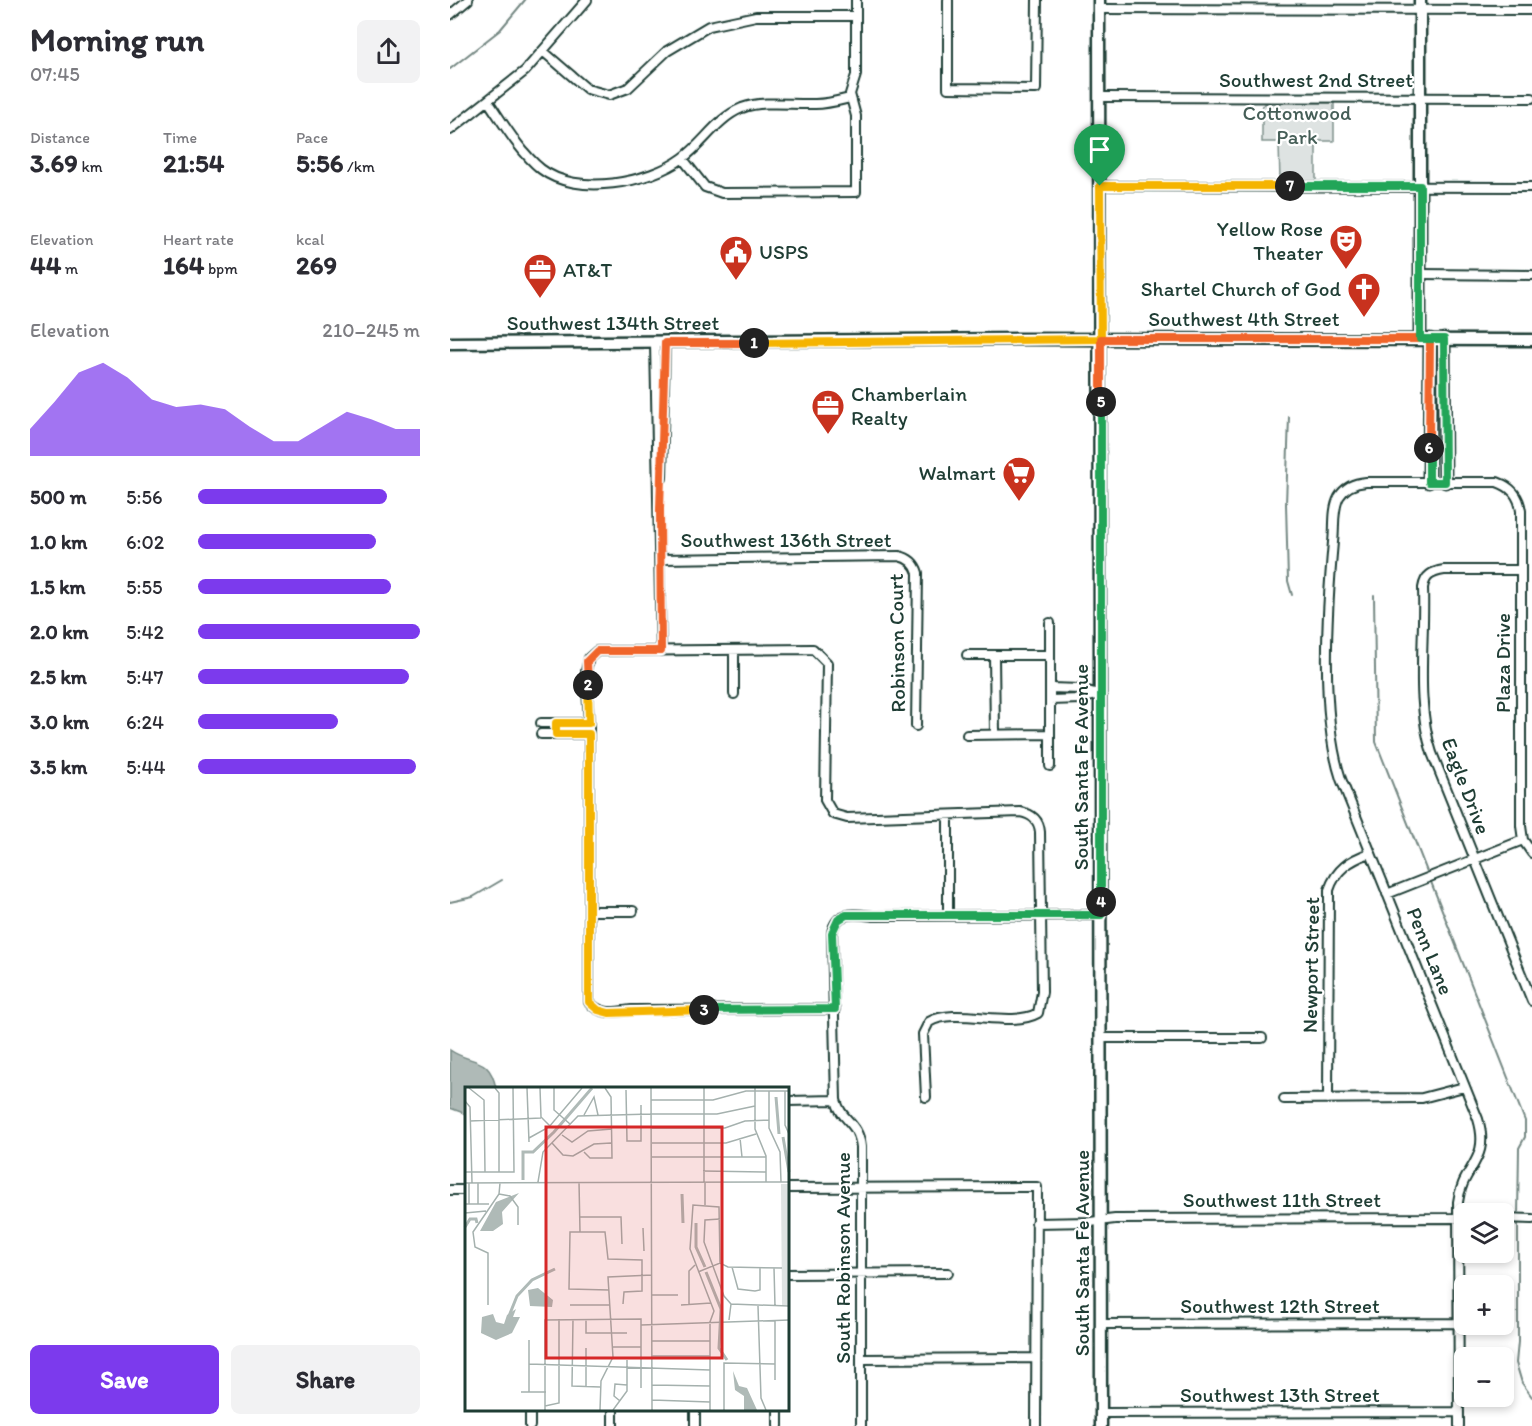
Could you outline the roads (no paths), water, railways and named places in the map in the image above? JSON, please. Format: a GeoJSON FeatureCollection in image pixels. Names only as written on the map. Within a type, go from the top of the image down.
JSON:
{"type":"FeatureCollection","features":[{"type":"Feature","properties":{"kind":"main road","name":"South Santa Fe Avenue"},"geometry":{"type":"LineString","coordinates":[[1099,5],[1101,1426]]}},
{"type":"Feature","properties":{"kind":"main road"},"geometry":{"type":"LineString","coordinates":[[1420,5],[1419,274],[1425,339],[1429,482]]}},
{"type":"Feature","properties":{"kind":"main road","name":"Southwest 4th Street"},"geometry":{"type":"LineString","coordinates":[[1101,339],[1532,340]]}},
{"type":"Feature","properties":{"kind":"main road","name":"Southwest 134th Street"},"geometry":{"type":"LineString","coordinates":[[450,343],[1101,339]]}},
{"type":"Feature","properties":{"kind":"main road"},"geometry":{"type":"LineString","coordinates":[[1444,339],[1445,482]]}},
{"type":"Feature","properties":{"kind":"street"},"geometry":{"type":"LineString","coordinates":[[450,15],[468,0]]}},
{"type":"Feature","properties":{"kind":"street"},"geometry":{"type":"LineString","coordinates":[[450,130],[525,71],[544,52],[587,0]]}},
{"type":"Feature","properties":{"kind":"street"},"geometry":{"type":"LineString","coordinates":[[683,159],[705,187],[722,193],[856,192],[857,126],[850,98],[856,75],[856,0]]}},
{"type":"Feature","properties":{"kind":"street"},"geometry":{"type":"LineString","coordinates":[[948,0],[948,88],[1036,89],[1037,0]]}},
{"type":"Feature","properties":{"kind":"street"},"geometry":{"type":"LineString","coordinates":[[1099,5],[1420,5],[1532,10]]}},
{"type":"Feature","properties":{"kind":"street"},"geometry":{"type":"LineString","coordinates":[[544,52],[587,89],[609,95],[628,88],[673,46],[709,26],[747,17],[855,16]]}},
{"type":"Feature","properties":{"kind":"street","name":"Southwest 2nd Street"},"geometry":{"type":"LineString","coordinates":[[1100,97],[1532,98]]}},
{"type":"Feature","properties":{"kind":"street"},"geometry":{"type":"LineString","coordinates":[[488,101],[537,165],[564,181],[626,182],[662,172],[683,159],[725,118],[743,108],[761,104],[830,103],[850,98]]}},
{"type":"Feature","properties":{"kind":"street"},"geometry":{"type":"LineString","coordinates":[[1100,186],[1532,187]]}},
{"type":"Feature","properties":{"kind":"street"},"geometry":{"type":"LineString","coordinates":[[1419,274],[1532,275]]}},
{"type":"Feature","properties":{"kind":"street"},"geometry":{"type":"LineString","coordinates":[[660,343],[661,651]]}},
{"type":"Feature","properties":{"kind":"street","name":"Penn Lane"},"geometry":{"type":"LineString","coordinates":[[1429,482],[1366,482],[1345,490],[1335,508],[1329,580],[1330,728],[1338,770],[1480,1126],[1481,1148],[1478,1161],[1459,1193],[1460,1203]]}},
{"type":"Feature","properties":{"kind":"street"},"geometry":{"type":"LineString","coordinates":[[1429,482],[1445,482]]}},
{"type":"Feature","properties":{"kind":"street","name":"Plaza Drive"},"geometry":{"type":"LineString","coordinates":[[1445,482],[1497,482],[1511,489],[1520,504],[1523,840]]}},
{"type":"Feature","properties":{"kind":"street","name":"Southwest 136th Street"},"geometry":{"type":"LineString","coordinates":[[660,559],[899,556],[912,561]]}},
{"type":"Feature","properties":{"kind":"street","name":"Robinson Court"},"geometry":{"type":"LineString","coordinates":[[912,561],[918,573],[916,726]]}},
{"type":"Feature","properties":{"kind":"street","name":"Eagle Drive"},"geometry":{"type":"LineString","coordinates":[[1521,570],[1444,570],[1429,574],[1423,588],[1426,730],[1532,1001]]}},
{"type":"Feature","properties":{"kind":"street"},"geometry":{"type":"LineString","coordinates":[[1050,623],[1050,766]]}},
{"type":"Feature","properties":{"kind":"street"},"geometry":{"type":"LineString","coordinates":[[835,1009],[632,1010],[609,1013],[594,1008],[589,1002],[587,992],[589,723],[586,671],[587,661],[591,655],[601,650],[813,649],[821,655],[827,670],[825,800],[833,814],[847,818],[1020,812],[1035,818],[1040,832],[1042,992],[1038,1013],[1023,1018],[942,1017],[929,1022],[923,1034],[926,1096]]}},
{"type":"Feature","properties":{"kind":"street"},"geometry":{"type":"LineString","coordinates":[[734,650],[734,694]]}},
{"type":"Feature","properties":{"kind":"street"},"geometry":{"type":"LineString","coordinates":[[967,655],[1050,655]]}},
{"type":"Feature","properties":{"kind":"street"},"geometry":{"type":"LineString","coordinates":[[994,655],[996,735]]}},
{"type":"Feature","properties":{"kind":"street"},"geometry":{"type":"LineString","coordinates":[[1050,688],[1081,689],[1099,694]]}},
{"type":"Feature","properties":{"kind":"street"},"geometry":{"type":"LineString","coordinates":[[1050,700],[1081,699],[1099,694]]}},
{"type":"Feature","properties":{"kind":"street"},"geometry":{"type":"LineString","coordinates":[[541,723],[589,723]]}},
{"type":"Feature","properties":{"kind":"street"},"geometry":{"type":"LineString","coordinates":[[556,723],[556,734]]}},
{"type":"Feature","properties":{"kind":"street"},"geometry":{"type":"LineString","coordinates":[[541,734],[589,734]]}},
{"type":"Feature","properties":{"kind":"street"},"geometry":{"type":"LineString","coordinates":[[967,735],[1050,734]]}},
{"type":"Feature","properties":{"kind":"street"},"geometry":{"type":"LineString","coordinates":[[948,815],[948,915]]}},
{"type":"Feature","properties":{"kind":"street"},"geometry":{"type":"LineString","coordinates":[[1387,894],[1523,840],[1532,852]]}},
{"type":"Feature","properties":{"kind":"street","name":"Newport Street"},"geometry":{"type":"LineString","coordinates":[[1328,1098],[1329,890],[1340,870],[1351,861],[1370,852]]}},
{"type":"Feature","properties":{"kind":"street"},"geometry":{"type":"LineString","coordinates":[[589,911],[633,911]]}},
{"type":"Feature","properties":{"kind":"street"},"geometry":{"type":"LineString","coordinates":[[789,1101],[836,1100],[832,933],[838,920],[852,914],[1101,915]]}},
{"type":"Feature","properties":{"kind":"street"},"geometry":{"type":"LineString","coordinates":[[1101,1038],[1262,1038]]}},
{"type":"Feature","properties":{"kind":"street"},"geometry":{"type":"LineString","coordinates":[[1284,1098],[1422,1098],[1464,1088]]}},
{"type":"Feature","properties":{"kind":"street","name":"South Robinson Avenue"},"geometry":{"type":"LineString","coordinates":[[836,1100],[841,1112],[858,1132],[861,1147],[861,1426]]}},
{"type":"Feature","properties":{"kind":"street"},"geometry":{"type":"LineString","coordinates":[[789,1188],[1037,1187],[1036,1426]]}},
{"type":"Feature","properties":{"kind":"street","name":"Southwest 11th Street"},"geometry":{"type":"LineString","coordinates":[[1036,1222],[1454,1218]]}},
{"type":"Feature","properties":{"kind":"street"},"geometry":{"type":"LineString","coordinates":[[1514,1218],[1532,1219]]}},
{"type":"Feature","properties":{"kind":"street"},"geometry":{"type":"LineString","coordinates":[[789,1274],[948,1273]]}},
{"type":"Feature","properties":{"kind":"street","name":"Southwest 12th Street"},"geometry":{"type":"LineString","coordinates":[[1101,1324],[1454,1323]]}},
{"type":"Feature","properties":{"kind":"street","name":"Penn Lane"},"geometry":{"type":"LineString","coordinates":[[1459,1335],[1459,1426]]}},
{"type":"Feature","properties":{"kind":"street"},"geometry":{"type":"LineString","coordinates":[[861,1359],[1035,1358]]}},
{"type":"Feature","properties":{"kind":"street","name":"Southwest 13th Street"},"geometry":{"type":"LineString","coordinates":[[1101,1413],[1459,1412]]}},
{"type":"Feature","properties":{"kind":"waterway"},"geometry":{"type":"LineString","coordinates":[[450,69],[500,30],[525,0]]}},
{"type":"Feature","properties":{"kind":"waterway"},"geometry":{"type":"LineString","coordinates":[[1289,417],[1286,504],[1288,581],[1292,595]]}},
{"type":"Feature","properties":{"kind":"waterway"},"geometry":{"type":"LineString","coordinates":[[1374,595],[1376,742],[1525,1121],[1525,1137],[1519,1148],[1518,1216]]}},
{"type":"Feature","properties":{"kind":"waterway"},"geometry":{"type":"LineString","coordinates":[[450,902],[473,897],[502,880]]}},
{"type":"Feature","properties":{"kind":"waterway"},"geometry":{"type":"LineString","coordinates":[[1518,1222],[1516,1363],[1522,1383],[1532,1397]]}},
{"type":"Feature","properties":{"kind":"place","name":"Yellow Rose Theater"},"geometry":{"type":"Point","coordinates":[1346,270]}},
{"type":"Feature","properties":{"kind":"place","name":"USPS"},"geometry":{"type":"Point","coordinates":[736,281]}},
{"type":"Feature","properties":{"kind":"place","name":"AT&T"},"geometry":{"type":"Point","coordinates":[540,299]}},
{"type":"Feature","properties":{"kind":"place","name":"Shartel Church of God"},"geometry":{"type":"Point","coordinates":[1364,318]}},
{"type":"Feature","properties":{"kind":"place","name":"Chamberlain Realty"},"geometry":{"type":"Point","coordinates":[828,435]}},
{"type":"Feature","properties":{"kind":"place","name":"Walmart"},"geometry":{"type":"Point","coordinates":[1019,502]}},
{"type":"Feature","properties":{"kind":"park label","name":"Cottonwood Park"},"geometry":{"type":"Point","coordinates":[1297,125]}}]}
